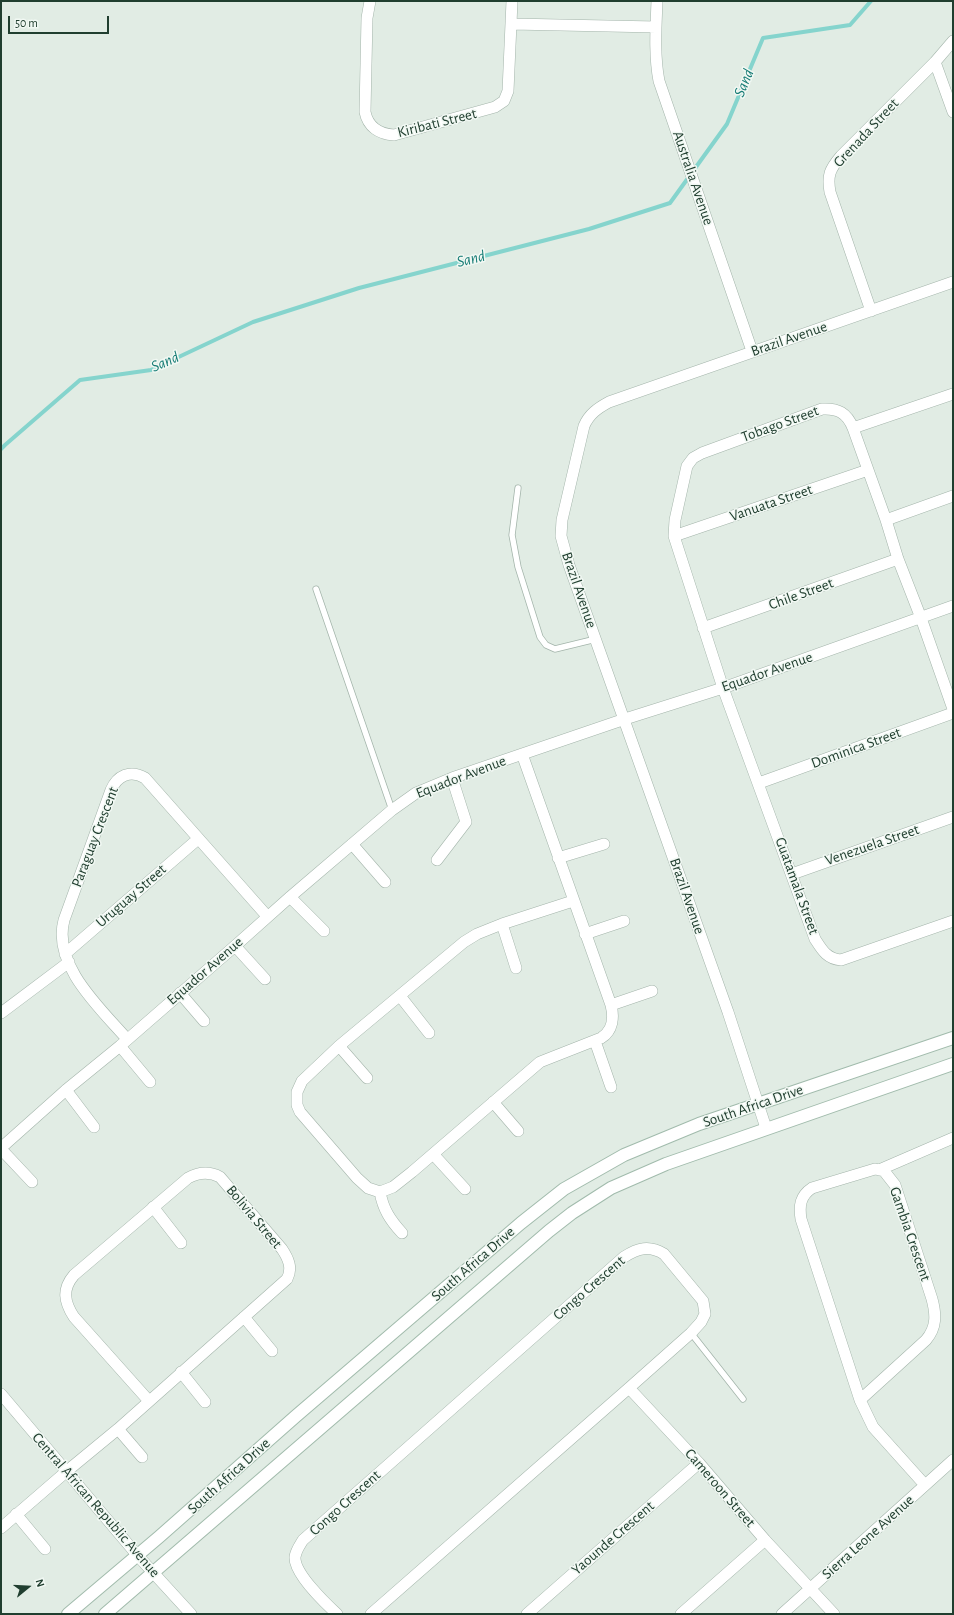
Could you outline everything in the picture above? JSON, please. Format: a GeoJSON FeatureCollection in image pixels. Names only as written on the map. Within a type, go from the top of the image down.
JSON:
{"type":"FeatureCollection","features":[{"type":"Feature","properties":{"kind":"street","name":"Kiribati Street"},"geometry":{"type":"LineString","coordinates":[[370,1],[367,18],[365,112],[369,122],[375,129],[394,136],[495,107],[502,103],[507,96],[508,91],[512,1]]}},
{"type":"Feature","properties":{"kind":"street","name":"Australia Avenue"},"geometry":{"type":"LineString","coordinates":[[657,1],[656,27],[659,81],[752,351]]}},
{"type":"Feature","properties":{"kind":"street"},"geometry":{"type":"LineString","coordinates":[[512,24],[656,27]]}},
{"type":"Feature","properties":{"kind":"street","name":"Grenada Street"},"geometry":{"type":"LineString","coordinates":[[871,311],[830,192],[829,175],[841,156],[953,41]]}},
{"type":"Feature","properties":{"kind":"street"},"geometry":{"type":"LineString","coordinates":[[934,62],[953,112]]}},
{"type":"Feature","properties":{"kind":"street","name":"Brazil Avenue"},"geometry":{"type":"LineString","coordinates":[[766,1128],[728,1012],[625,719],[565,554],[561,536],[562,520],[587,420],[597,409],[609,402],[953,282]]}},
{"type":"Feature","properties":{"kind":"street"},"geometry":{"type":"LineString","coordinates":[[853,428],[953,394]]}},
{"type":"Feature","properties":{"kind":"street","name":"Tobago Street"},"geometry":{"type":"LineString","coordinates":[[723,688],[674,536],[674,520],[687,466],[693,458],[702,453],[822,408],[832,408],[841,411],[847,417],[853,428],[886,520],[898,559],[953,708]]}},
{"type":"Feature","properties":{"kind":"street","name":"Vanuata Street"},"geometry":{"type":"LineString","coordinates":[[674,536],[868,470]]}},
{"type":"Feature","properties":{"kind":"street"},"geometry":{"type":"LineString","coordinates":[[886,520],[953,496]]}},
{"type":"Feature","properties":{"kind":"street","name":"Chile Street"},"geometry":{"type":"LineString","coordinates":[[703,628],[898,559]]}},
{"type":"Feature","properties":{"kind":"street","name":"Equador Avenue"},"geometry":{"type":"LineString","coordinates":[[1,1148],[66,1090],[236,946],[267,916],[392,810],[423,789],[625,719],[723,688],[953,606]]}},
{"type":"Feature","properties":{"kind":"street","name":"Guatamala Street"},"geometry":{"type":"LineString","coordinates":[[723,688],[815,939],[828,957],[835,960],[847,959],[953,921]]}},
{"type":"Feature","properties":{"kind":"street","name":"Dominica Street"},"geometry":{"type":"LineString","coordinates":[[759,783],[953,713]]}},
{"type":"Feature","properties":{"kind":"street"},"geometry":{"type":"LineString","coordinates":[[522,754],[611,1005],[612,1021],[610,1029],[605,1036],[595,1041],[540,1062],[401,1181],[380,1192],[368,1188],[357,1178],[304,1118],[298,1105],[297,1092],[302,1081],[339,1046],[464,942],[477,934],[502,924],[573,901]]}},
{"type":"Feature","properties":{"kind":"street","name":"Paraguay Crescent"},"geometry":{"type":"LineString","coordinates":[[150,1082],[124,1042],[80,983],[67,958],[61,932],[111,790],[117,780],[128,774],[135,773],[144,778],[267,916]]}},
{"type":"Feature","properties":{"kind":"street"},"geometry":{"type":"LineString","coordinates":[[437,860],[466,822],[452,778]]}},
{"type":"Feature","properties":{"kind":"street","name":"Venezuela Street"},"geometry":{"type":"LineString","coordinates":[[792,874],[953,817]]}},
{"type":"Feature","properties":{"kind":"street","name":"Uruguay Street"},"geometry":{"type":"LineString","coordinates":[[1,1013],[67,958],[198,839]]}},
{"type":"Feature","properties":{"kind":"street"},"geometry":{"type":"LineString","coordinates":[[352,844],[385,882]]}},
{"type":"Feature","properties":{"kind":"street"},"geometry":{"type":"LineString","coordinates":[[558,858],[604,844]]}},
{"type":"Feature","properties":{"kind":"street"},"geometry":{"type":"LineString","coordinates":[[290,897],[324,931]]}},
{"type":"Feature","properties":{"kind":"street"},"geometry":{"type":"LineString","coordinates":[[585,934],[624,921]]}},
{"type":"Feature","properties":{"kind":"street"},"geometry":{"type":"LineString","coordinates":[[502,924],[516,968]]}},
{"type":"Feature","properties":{"kind":"street"},"geometry":{"type":"LineString","coordinates":[[236,946],[265,979]]}},
{"type":"Feature","properties":{"kind":"street"},"geometry":{"type":"LineString","coordinates":[[611,1005],[652,991]]}},
{"type":"Feature","properties":{"kind":"street"},"geometry":{"type":"LineString","coordinates":[[180,993],[204,1021]]}},
{"type":"Feature","properties":{"kind":"street"},"geometry":{"type":"LineString","coordinates":[[400,996],[429,1033]]}},
{"type":"Feature","properties":{"kind":"street","name":"South Africa Drive"},"geometry":{"type":"LineString","coordinates":[[68,1614],[138,1556],[296,1416],[548,1200],[581,1178],[624,1154],[699,1124],[953,1038]]}},
{"type":"Feature","properties":{"kind":"street"},"geometry":{"type":"LineString","coordinates":[[595,1041],[611,1087]]}},
{"type":"Feature","properties":{"kind":"street"},"geometry":{"type":"LineString","coordinates":[[339,1046],[367,1078]]}},
{"type":"Feature","properties":{"kind":"street","name":"South Africa Drive"},"geometry":{"type":"LineString","coordinates":[[105,1614],[549,1231],[572,1213],[611,1188],[666,1164],[953,1064]]}},
{"type":"Feature","properties":{"kind":"street"},"geometry":{"type":"LineString","coordinates":[[66,1090],[94,1127]]}},
{"type":"Feature","properties":{"kind":"street"},"geometry":{"type":"LineString","coordinates":[[493,1102],[518,1131]]}},
{"type":"Feature","properties":{"kind":"street"},"geometry":{"type":"LineString","coordinates":[[878,1170],[953,1138]]}},
{"type":"Feature","properties":{"kind":"street"},"geometry":{"type":"LineString","coordinates":[[1,1148],[32,1182]]}},
{"type":"Feature","properties":{"kind":"street"},"geometry":{"type":"LineString","coordinates":[[433,1154],[465,1189]]}},
{"type":"Feature","properties":{"kind":"street","name":"Gambia Crescent"},"geometry":{"type":"LineString","coordinates":[[860,1400],[930,1336],[936,1318],[933,1304],[898,1193],[888,1175],[884,1171],[878,1170],[870,1170],[812,1188],[804,1194],[800,1205],[801,1219],[860,1400],[873,1427],[925,1485]]}},
{"type":"Feature","properties":{"kind":"street","name":"Bolivia Street"},"geometry":{"type":"LineString","coordinates":[[1,1528],[118,1429],[284,1283],[290,1275],[289,1262],[282,1249],[220,1177],[215,1174],[200,1173],[192,1175],[74,1275],[68,1282],[65,1294],[67,1305],[74,1317],[149,1401]]}},
{"type":"Feature","properties":{"kind":"street"},"geometry":{"type":"LineString","coordinates":[[380,1192],[385,1211],[402,1233]]}},
{"type":"Feature","properties":{"kind":"street"},"geometry":{"type":"LineString","coordinates":[[153,1207],[181,1243]]}},
{"type":"Feature","properties":{"kind":"street","name":"Congo Crescent"},"geometry":{"type":"LineString","coordinates":[[337,1614],[300,1573],[297,1565],[295,1556],[300,1545],[312,1532],[624,1257],[637,1250],[648,1248],[656,1250],[671,1260],[700,1296],[704,1306],[704,1318],[691,1334],[371,1614]]}},
{"type":"Feature","properties":{"kind":"street"},"geometry":{"type":"LineString","coordinates":[[244,1317],[272,1351]]}},
{"type":"Feature","properties":{"kind":"street"},"geometry":{"type":"LineString","coordinates":[[181,1372],[205,1402]]}},
{"type":"Feature","properties":{"kind":"street","name":"Cameroon Street"},"geometry":{"type":"LineString","coordinates":[[630,1388],[699,1463],[765,1540],[834,1614]]}},
{"type":"Feature","properties":{"kind":"street","name":"Central African Republic Avenue"},"geometry":{"type":"LineString","coordinates":[[1,1394],[138,1556],[191,1614]]}},
{"type":"Feature","properties":{"kind":"street"},"geometry":{"type":"LineString","coordinates":[[118,1429],[142,1457]]}},
{"type":"Feature","properties":{"kind":"street","name":"Sierra Leone Avenue"},"geometry":{"type":"LineString","coordinates":[[782,1614],[953,1460]]}},
{"type":"Feature","properties":{"kind":"street","name":"Yaounde Crescent"},"geometry":{"type":"LineString","coordinates":[[527,1614],[699,1463]]}},
{"type":"Feature","properties":{"kind":"street"},"geometry":{"type":"LineString","coordinates":[[16,1514],[46,1549]]}},
{"type":"Feature","properties":{"kind":"street"},"geometry":{"type":"LineString","coordinates":[[680,1614],[765,1540]]}},
{"type":"Feature","properties":{"kind":"lane"},"geometry":{"type":"LineString","coordinates":[[518,488],[512,535],[518,567],[540,637],[546,645],[555,649],[596,639]]}},
{"type":"Feature","properties":{"kind":"lane"},"geometry":{"type":"LineString","coordinates":[[316,589],[392,810]]}},
{"type":"Feature","properties":{"kind":"lane"},"geometry":{"type":"LineString","coordinates":[[691,1334],[743,1399]]}},
{"type":"Feature","properties":{"kind":"waterway","name":"Sand"},"geometry":{"type":"LineString","coordinates":[[1,449],[80,380],[151,370],[253,322],[359,288],[589,229],[670,203],[727,124],[763,38],[850,25],[871,1]]}}]}
